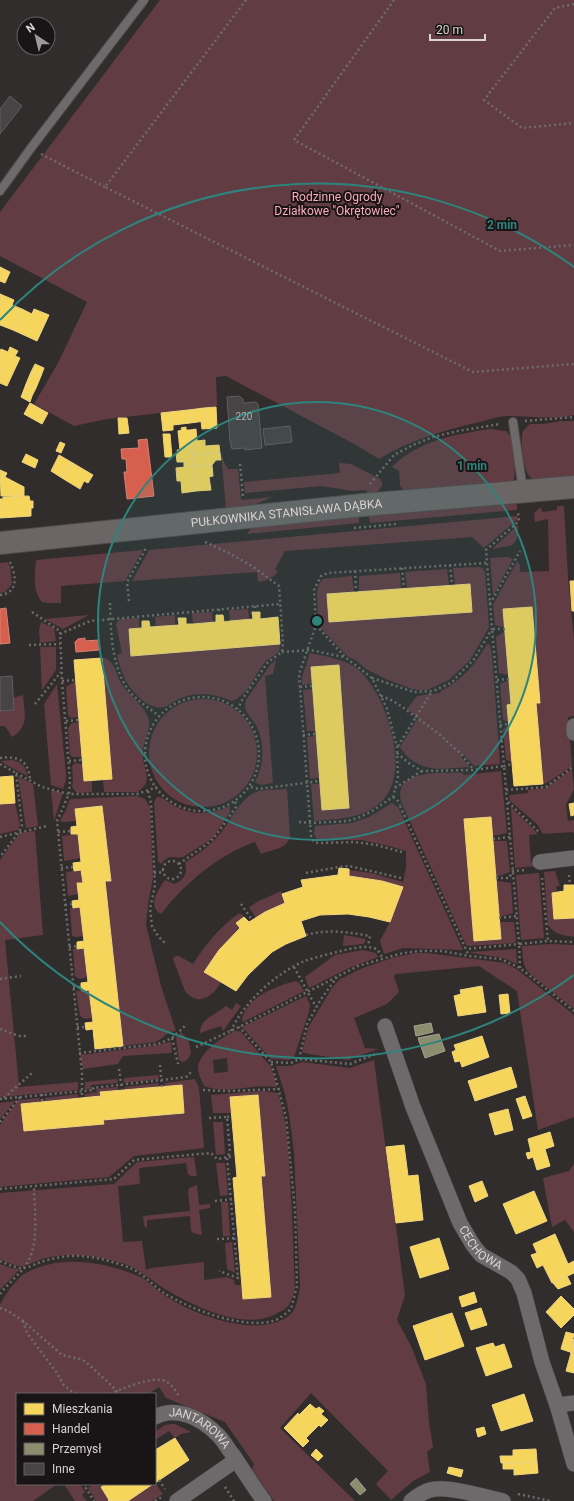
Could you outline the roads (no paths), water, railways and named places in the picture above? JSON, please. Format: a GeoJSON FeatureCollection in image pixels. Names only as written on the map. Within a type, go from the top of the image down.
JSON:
{"type":"FeatureCollection","features":[{"type":"Feature","properties":{"kind":"street","name":"PUŁKOWNIKA STANISŁAWA DĄBKA"},"geometry":{"type":"LineString","coordinates":[[4,551],[310,510],[523,490],[574,487]]}},
{"type":"Feature","properties":{"kind":"street"},"geometry":{"type":"LineString","coordinates":[[574,726],[574,733]]}},
{"type":"Feature","properties":{"kind":"street"},"geometry":{"type":"LineString","coordinates":[[540,862],[574,858]]}},
{"type":"Feature","properties":{"kind":"street","name":"CECHOWA"},"geometry":{"type":"LineString","coordinates":[[385,1026],[413,1106],[460,1223],[473,1245],[481,1255],[511,1272],[518,1279],[524,1293],[542,1362],[557,1405],[574,1464]]}},
{"type":"Feature","properties":{"kind":"street"},"geometry":{"type":"LineString","coordinates":[[557,1405],[574,1404]]}},
{"type":"Feature","properties":{"kind":"street","name":"JANTAROWA"},"geometry":{"type":"LineString","coordinates":[[156,1416],[163,1412],[174,1411],[183,1413],[208,1426],[220,1436],[264,1501]]}},
{"type":"Feature","properties":{"kind":"street","name":"JANTAROWA"},"geometry":{"type":"LineString","coordinates":[[172,1497],[236,1460]]}},
{"type":"Feature","properties":{"kind":"street"},"geometry":{"type":"LineString","coordinates":[[411,1501],[430,1489],[451,1490],[503,1501]]}},
{"type":"Feature","properties":{"kind":"lane"},"geometry":{"type":"LineString","coordinates":[[0,191],[144,0]]}},
{"type":"Feature","properties":{"kind":"lane"},"geometry":{"type":"LineString","coordinates":[[513,422],[523,490]]}},
{"type":"Feature","properties":{"kind":"park label","name":"Rodzinne Ogrody Działkowe \"Okrętowiec\""},"geometry":{"type":"Point","coordinates":[337,204]}}]}
